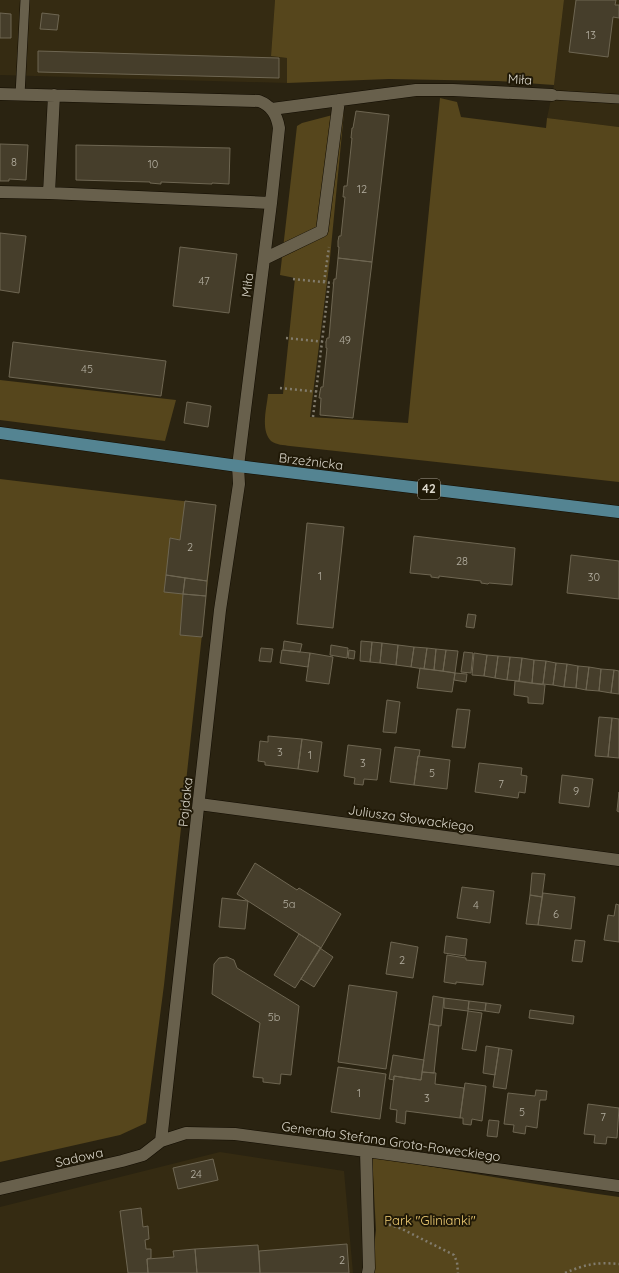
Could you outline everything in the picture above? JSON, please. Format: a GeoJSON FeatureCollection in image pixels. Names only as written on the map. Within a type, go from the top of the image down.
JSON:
{"type":"FeatureCollection","features":[{"type":"Feature","properties":{"kind":"main road","name":"Brzeźnicka"},"geometry":{"type":"LineString","coordinates":[[0,433],[238,466],[619,512]]}},
{"type":"Feature","properties":{"kind":"street","name":"Miła"},"geometry":{"type":"LineString","coordinates":[[272,108],[416,90],[452,90],[552,95]]}},
{"type":"Feature","properties":{"kind":"street","name":"Miła"},"geometry":{"type":"LineString","coordinates":[[0,94],[259,101],[266,103],[272,108],[279,128],[238,466]]}},
{"type":"Feature","properties":{"kind":"street"},"geometry":{"type":"LineString","coordinates":[[49,193],[54,95]]}},
{"type":"Feature","properties":{"kind":"street"},"geometry":{"type":"LineString","coordinates":[[264,259],[322,231],[339,100]]}},
{"type":"Feature","properties":{"kind":"street"},"geometry":{"type":"LineString","coordinates":[[0,192],[271,203]]}},
{"type":"Feature","properties":{"kind":"street","name":"Pajdaka"},"geometry":{"type":"LineString","coordinates":[[161,1141],[220,610],[239,484],[238,466]]}},
{"type":"Feature","properties":{"kind":"street","name":"Juliusza Słowackiego"},"geometry":{"type":"LineString","coordinates":[[199,804],[619,860]]}},
{"type":"Feature","properties":{"kind":"street","name":"Generała Stefana Grota-Roweckiego"},"geometry":{"type":"LineString","coordinates":[[161,1141],[186,1133],[235,1134],[619,1186]]}},
{"type":"Feature","properties":{"kind":"street","name":"Sadowa"},"geometry":{"type":"LineString","coordinates":[[0,1189],[143,1155],[161,1141]]}},
{"type":"Feature","properties":{"kind":"street"},"geometry":{"type":"LineString","coordinates":[[366,1151],[368,1273]]}},
{"type":"Feature","properties":{"kind":"lane"},"geometry":{"type":"LineString","coordinates":[[20,94],[24,0]]}},
{"type":"Feature","properties":{"kind":"lane"},"geometry":{"type":"LineString","coordinates":[[552,95],[619,99]]}},
{"type":"Feature","properties":{"kind":"path"},"geometry":{"type":"LineString","coordinates":[[293,279],[333,284]]}},
{"type":"Feature","properties":{"kind":"path"},"geometry":{"type":"LineString","coordinates":[[313,417],[329,283]]}},
{"type":"Feature","properties":{"kind":"path"},"geometry":{"type":"LineString","coordinates":[[286,338],[326,342]]}},
{"type":"Feature","properties":{"kind":"path"},"geometry":{"type":"LineString","coordinates":[[280,388],[320,392]]}},
{"type":"Feature","properties":{"kind":"path"},"geometry":{"type":"LineString","coordinates":[[367,1225],[391,1225],[454,1255],[457,1262],[458,1273]]}},
{"type":"Feature","properties":{"kind":"path"},"geometry":{"type":"LineString","coordinates":[[565,1273],[580,1266],[602,1262],[619,1264]]}},
{"type":"Feature","properties":{"kind":"shaded area"},"geometry":{"type":"Polygon","coordinates":[[[0,0],[275,0],[271,56],[287,58],[287,83],[0,75],[0,0]]]}},
{"type":"Feature","properties":{"kind":"shaded area"},"geometry":{"type":"Polygon","coordinates":[[[564,0],[619,0],[619,127],[547,118],[554,85],[564,0]]]}},
{"type":"Feature","properties":{"kind":"shaded area"},"geometry":{"type":"Polygon","coordinates":[[[220,1152],[344,1171],[353,1273],[0,1273],[0,1207],[220,1152]]]}},
{"type":"Feature","properties":{"kind":"green space"},"geometry":{"type":"Polygon","coordinates":[[[275,0],[564,0],[554,85],[498,81],[389,79],[287,83],[287,58],[271,56],[275,0]]]}},
{"type":"Feature","properties":{"kind":"green space"},"geometry":{"type":"Polygon","coordinates":[[[440,98],[457,102],[461,117],[546,128],[547,118],[619,127],[619,482],[280,445],[271,441],[268,436],[265,418],[268,394],[283,394],[295,278],[280,275],[297,126],[302,123],[344,112],[330,258],[310,417],[408,423],[440,98]]]}},
{"type":"Feature","properties":{"kind":"green space"},"geometry":{"type":"Polygon","coordinates":[[[0,380],[176,400],[165,441],[0,420],[0,380]]]}},
{"type":"Feature","properties":{"kind":"green space"},"geometry":{"type":"Polygon","coordinates":[[[0,479],[216,505],[164,985],[146,1123],[120,1135],[0,1162],[0,479]]]}},
{"type":"Feature","properties":{"kind":"green space","name":"Park \"Glinianki\""},"geometry":{"type":"Polygon","coordinates":[[[372,1157],[619,1197],[619,1273],[371,1273],[376,1230],[372,1157]]]}},
{"type":"Feature","properties":{"kind":"building"},"geometry":{"type":"Polygon","coordinates":[[[576,0],[616,0],[615,5],[619,5],[619,18],[613,17],[608,57],[569,52],[576,0]]]}},
{"type":"Feature","properties":{"kind":"building"},"geometry":{"type":"Polygon","coordinates":[[[0,13],[11,14],[11,38],[0,38],[0,13]]]}},
{"type":"Feature","properties":{"kind":"building"},"geometry":{"type":"Polygon","coordinates":[[[42,13],[59,15],[57,30],[40,29],[42,13]]]}},
{"type":"Feature","properties":{"kind":"building"},"geometry":{"type":"Polygon","coordinates":[[[38,51],[279,58],[279,78],[38,72],[38,51]]]}},
{"type":"Feature","properties":{"kind":"building"},"geometry":{"type":"Polygon","coordinates":[[[356,111],[389,115],[372,262],[338,258],[338,241],[339,236],[341,236],[345,197],[343,197],[344,186],[347,186],[352,128],[356,111]]]}},
{"type":"Feature","properties":{"kind":"building"},"geometry":{"type":"Polygon","coordinates":[[[0,144],[28,145],[26,180],[9,179],[9,181],[0,181],[0,144]]]}},
{"type":"Feature","properties":{"kind":"building"},"geometry":{"type":"Polygon","coordinates":[[[76,145],[230,148],[229,184],[161,182],[161,184],[150,182],[76,180],[76,145]]]}},
{"type":"Feature","properties":{"kind":"building"},"geometry":{"type":"Polygon","coordinates":[[[0,233],[26,236],[19,293],[0,290],[0,233]]]}},
{"type":"Feature","properties":{"kind":"building"},"geometry":{"type":"Polygon","coordinates":[[[180,247],[237,254],[229,313],[173,306],[180,247]]]}},
{"type":"Feature","properties":{"kind":"building"},"geometry":{"type":"Polygon","coordinates":[[[338,258],[372,262],[353,418],[320,415],[321,398],[319,398],[321,387],[323,387],[327,348],[326,342],[327,338],[329,338],[334,279],[336,279],[338,258]]]}},
{"type":"Feature","properties":{"kind":"building"},"geometry":{"type":"Polygon","coordinates":[[[13,342],[166,361],[161,396],[9,377],[13,342]]]}},
{"type":"Feature","properties":{"kind":"building"},"geometry":{"type":"Polygon","coordinates":[[[187,402],[211,406],[208,427],[184,423],[187,402]]]}},
{"type":"Feature","properties":{"kind":"building"},"geometry":{"type":"Polygon","coordinates":[[[185,501],[216,505],[207,581],[166,575],[170,538],[180,540],[185,501]]]}},
{"type":"Feature","properties":{"kind":"building"},"geometry":{"type":"Polygon","coordinates":[[[307,523],[344,527],[333,628],[297,624],[307,523]]]}},
{"type":"Feature","properties":{"kind":"building"},"geometry":{"type":"Polygon","coordinates":[[[414,536],[515,548],[512,585],[488,584],[481,583],[481,581],[439,576],[439,578],[431,577],[431,575],[410,573],[414,536]]]}},
{"type":"Feature","properties":{"kind":"building"},"geometry":{"type":"Polygon","coordinates":[[[571,555],[619,561],[619,599],[567,593],[571,555]]]}},
{"type":"Feature","properties":{"kind":"building"},"geometry":{"type":"Polygon","coordinates":[[[166,575],[185,578],[183,594],[164,592],[166,575]]]}},
{"type":"Feature","properties":{"kind":"building"},"geometry":{"type":"Polygon","coordinates":[[[185,578],[207,581],[206,596],[183,594],[185,578]]]}},
{"type":"Feature","properties":{"kind":"building"},"geometry":{"type":"Polygon","coordinates":[[[183,594],[206,596],[202,637],[180,635],[183,594]]]}},
{"type":"Feature","properties":{"kind":"building"},"geometry":{"type":"Polygon","coordinates":[[[468,614],[476,615],[474,628],[466,627],[468,614]]]}},
{"type":"Feature","properties":{"kind":"building"},"geometry":{"type":"Polygon","coordinates":[[[284,641],[302,644],[300,652],[283,650],[284,641]]]}},
{"type":"Feature","properties":{"kind":"building"},"geometry":{"type":"Polygon","coordinates":[[[361,641],[372,642],[370,662],[360,661],[361,641]]]}},
{"type":"Feature","properties":{"kind":"building"},"geometry":{"type":"Polygon","coordinates":[[[372,642],[382,643],[380,663],[370,662],[372,642]]]}},
{"type":"Feature","properties":{"kind":"building"},"geometry":{"type":"Polygon","coordinates":[[[382,643],[398,645],[396,665],[380,663],[382,643]]]}},
{"type":"Feature","properties":{"kind":"building"},"geometry":{"type":"Polygon","coordinates":[[[331,645],[348,648],[347,658],[330,655],[331,645]]]}},
{"type":"Feature","properties":{"kind":"building"},"geometry":{"type":"Polygon","coordinates":[[[398,645],[414,647],[411,667],[396,665],[398,645]]]}},
{"type":"Feature","properties":{"kind":"building"},"geometry":{"type":"Polygon","coordinates":[[[414,647],[427,648],[424,669],[411,667],[414,647]]]}},
{"type":"Feature","properties":{"kind":"building"},"geometry":{"type":"Polygon","coordinates":[[[261,648],[273,649],[271,662],[259,661],[261,648]]]}},
{"type":"Feature","properties":{"kind":"building"},"geometry":{"type":"Polygon","coordinates":[[[427,648],[436,649],[434,670],[424,669],[427,648]]]}},
{"type":"Feature","properties":{"kind":"building"},"geometry":{"type":"Polygon","coordinates":[[[436,649],[446,650],[443,671],[434,670],[436,649]]]}},
{"type":"Feature","properties":{"kind":"building"},"geometry":{"type":"Polygon","coordinates":[[[282,650],[310,653],[308,667],[280,663],[282,650]]]}},
{"type":"Feature","properties":{"kind":"building"},"geometry":{"type":"Polygon","coordinates":[[[349,650],[355,651],[354,659],[348,658],[349,650]]]}},
{"type":"Feature","properties":{"kind":"building"},"geometry":{"type":"Polygon","coordinates":[[[446,650],[458,651],[455,673],[443,671],[446,650]]]}},
{"type":"Feature","properties":{"kind":"building"},"geometry":{"type":"Polygon","coordinates":[[[464,652],[473,653],[471,673],[461,672],[464,652]]]}},
{"type":"Feature","properties":{"kind":"building"},"geometry":{"type":"Polygon","coordinates":[[[310,653],[333,657],[329,684],[306,681],[310,653]]]}},
{"type":"Feature","properties":{"kind":"building"},"geometry":{"type":"Polygon","coordinates":[[[474,653],[487,655],[484,676],[472,675],[474,653]]]}},
{"type":"Feature","properties":{"kind":"building"},"geometry":{"type":"Polygon","coordinates":[[[487,655],[498,656],[495,678],[484,676],[487,655]]]}},
{"type":"Feature","properties":{"kind":"building"},"geometry":{"type":"Polygon","coordinates":[[[498,656],[510,657],[507,680],[495,678],[498,656]]]}},
{"type":"Feature","properties":{"kind":"building"},"geometry":{"type":"Polygon","coordinates":[[[510,657],[522,658],[519,681],[507,680],[510,657]]]}},
{"type":"Feature","properties":{"kind":"building"},"geometry":{"type":"Polygon","coordinates":[[[522,658],[534,660],[532,683],[519,681],[522,658]]]}},
{"type":"Feature","properties":{"kind":"building"},"geometry":{"type":"Polygon","coordinates":[[[534,660],[546,661],[543,684],[532,683],[534,660]]]}},
{"type":"Feature","properties":{"kind":"building"},"geometry":{"type":"Polygon","coordinates":[[[546,661],[556,663],[553,685],[543,684],[546,661]]]}},
{"type":"Feature","properties":{"kind":"building"},"geometry":{"type":"Polygon","coordinates":[[[556,663],[567,664],[564,687],[553,685],[556,663]]]}},
{"type":"Feature","properties":{"kind":"building"},"geometry":{"type":"Polygon","coordinates":[[[567,664],[578,666],[576,688],[564,687],[567,664]]]}},
{"type":"Feature","properties":{"kind":"building"},"geometry":{"type":"Polygon","coordinates":[[[578,666],[589,667],[586,690],[576,688],[578,666]]]}},
{"type":"Feature","properties":{"kind":"building"},"geometry":{"type":"Polygon","coordinates":[[[589,667],[601,669],[599,691],[586,690],[589,667]]]}},
{"type":"Feature","properties":{"kind":"building"},"geometry":{"type":"Polygon","coordinates":[[[420,668],[455,673],[452,692],[417,688],[420,668]]]}},
{"type":"Feature","properties":{"kind":"building"},"geometry":{"type":"Polygon","coordinates":[[[601,669],[614,670],[611,693],[599,691],[601,669]]]}},
{"type":"Feature","properties":{"kind":"building"},"geometry":{"type":"Polygon","coordinates":[[[614,670],[619,671],[619,694],[611,693],[614,670]]]}},
{"type":"Feature","properties":{"kind":"building"},"geometry":{"type":"Polygon","coordinates":[[[455,673],[467,674],[466,682],[454,680],[455,673]]]}},
{"type":"Feature","properties":{"kind":"building"},"geometry":{"type":"Polygon","coordinates":[[[515,681],[545,685],[543,704],[528,703],[528,697],[514,695],[515,681]]]}},
{"type":"Feature","properties":{"kind":"building"},"geometry":{"type":"Polygon","coordinates":[[[387,700],[400,702],[396,733],[383,732],[387,700]]]}},
{"type":"Feature","properties":{"kind":"building"},"geometry":{"type":"Polygon","coordinates":[[[457,709],[470,710],[465,748],[452,747],[457,709]]]}},
{"type":"Feature","properties":{"kind":"building"},"geometry":{"type":"Polygon","coordinates":[[[599,717],[612,718],[608,757],[595,756],[599,717]]]}},
{"type":"Feature","properties":{"kind":"building"},"geometry":{"type":"Polygon","coordinates":[[[612,718],[619,719],[619,758],[608,757],[612,718]]]}},
{"type":"Feature","properties":{"kind":"building"},"geometry":{"type":"Polygon","coordinates":[[[268,736],[302,739],[298,769],[265,765],[265,762],[258,761],[260,741],[268,742],[268,736]]]}},
{"type":"Feature","properties":{"kind":"building"},"geometry":{"type":"Polygon","coordinates":[[[302,739],[322,742],[318,772],[298,769],[302,739]]]}},
{"type":"Feature","properties":{"kind":"building"},"geometry":{"type":"Polygon","coordinates":[[[348,745],[381,749],[377,780],[364,779],[363,785],[354,784],[355,778],[344,776],[348,745]]]}},
{"type":"Feature","properties":{"kind":"building"},"geometry":{"type":"Polygon","coordinates":[[[395,747],[420,750],[414,785],[390,782],[395,747]]]}},
{"type":"Feature","properties":{"kind":"building"},"geometry":{"type":"Polygon","coordinates":[[[418,756],[450,760],[447,789],[414,785],[418,756]]]}},
{"type":"Feature","properties":{"kind":"building"},"geometry":{"type":"Polygon","coordinates":[[[479,763],[522,768],[521,775],[527,776],[525,793],[519,792],[518,798],[475,792],[479,763]]]}},
{"type":"Feature","properties":{"kind":"building"},"geometry":{"type":"Polygon","coordinates":[[[562,775],[593,779],[589,807],[559,803],[562,775]]]}},
{"type":"Feature","properties":{"kind":"building"},"geometry":{"type":"Polygon","coordinates":[[[619,792],[619,812],[617,811],[619,792]]]}},
{"type":"Feature","properties":{"kind":"building"},"geometry":{"type":"Polygon","coordinates":[[[255,863],[297,890],[299,888],[341,914],[321,948],[237,894],[255,863]]]}},
{"type":"Feature","properties":{"kind":"building"},"geometry":{"type":"Polygon","coordinates":[[[532,873],[545,874],[542,897],[530,895],[532,873]]]}},
{"type":"Feature","properties":{"kind":"building"},"geometry":{"type":"Polygon","coordinates":[[[462,887],[494,891],[490,923],[457,918],[462,887]]]}},
{"type":"Feature","properties":{"kind":"building"},"geometry":{"type":"Polygon","coordinates":[[[543,893],[575,897],[571,929],[538,925],[543,893]]]}},
{"type":"Feature","properties":{"kind":"building"},"geometry":{"type":"Polygon","coordinates":[[[530,895],[542,897],[538,925],[526,924],[530,895]]]}},
{"type":"Feature","properties":{"kind":"building"},"geometry":{"type":"Polygon","coordinates":[[[222,898],[248,901],[245,929],[219,927],[222,898]]]}},
{"type":"Feature","properties":{"kind":"building"},"geometry":{"type":"Polygon","coordinates":[[[616,904],[619,905],[619,942],[604,940],[608,915],[614,916],[616,904]]]}},
{"type":"Feature","properties":{"kind":"building"},"geometry":{"type":"Polygon","coordinates":[[[299,934],[321,948],[295,988],[274,975],[299,934]]]}},
{"type":"Feature","properties":{"kind":"building"},"geometry":{"type":"Polygon","coordinates":[[[446,936],[467,939],[465,956],[444,953],[446,936]]]}},
{"type":"Feature","properties":{"kind":"building"},"geometry":{"type":"Polygon","coordinates":[[[575,940],[585,941],[582,962],[572,961],[575,940]]]}},
{"type":"Feature","properties":{"kind":"building"},"geometry":{"type":"Polygon","coordinates":[[[391,942],[418,947],[413,978],[386,974],[391,942]]]}},
{"type":"Feature","properties":{"kind":"building"},"geometry":{"type":"Polygon","coordinates":[[[320,948],[333,957],[314,987],[301,979],[320,948]]]}},
{"type":"Feature","properties":{"kind":"building"},"geometry":{"type":"Polygon","coordinates":[[[447,955],[466,958],[466,960],[486,962],[483,985],[444,982],[447,955]]]}},
{"type":"Feature","properties":{"kind":"building"},"geometry":{"type":"Polygon","coordinates":[[[227,957],[234,960],[237,968],[299,1006],[291,1075],[281,1074],[280,1084],[263,1082],[263,1078],[253,1077],[260,1023],[212,994],[214,964],[219,958],[227,957]]]}},
{"type":"Feature","properties":{"kind":"building"},"geometry":{"type":"Polygon","coordinates":[[[349,985],[397,992],[386,1069],[338,1062],[349,985]]]}},
{"type":"Feature","properties":{"kind":"building"},"geometry":{"type":"Polygon","coordinates":[[[433,996],[444,998],[441,1026],[429,1024],[433,996]]]}},
{"type":"Feature","properties":{"kind":"building"},"geometry":{"type":"Polygon","coordinates":[[[444,998],[469,1001],[468,1011],[444,1008],[444,998]]]}},
{"type":"Feature","properties":{"kind":"building"},"geometry":{"type":"Polygon","coordinates":[[[469,1001],[486,1003],[485,1011],[468,1009],[469,1001]]]}},
{"type":"Feature","properties":{"kind":"building"},"geometry":{"type":"Polygon","coordinates":[[[486,1003],[501,1005],[499,1013],[485,1011],[486,1003]]]}},
{"type":"Feature","properties":{"kind":"building"},"geometry":{"type":"Polygon","coordinates":[[[530,1010],[574,1016],[573,1024],[529,1018],[530,1010]]]}},
{"type":"Feature","properties":{"kind":"building"},"geometry":{"type":"Polygon","coordinates":[[[468,1011],[482,1013],[476,1051],[462,1049],[468,1011]]]}},
{"type":"Feature","properties":{"kind":"building"},"geometry":{"type":"Polygon","coordinates":[[[429,1024],[439,1026],[434,1073],[422,1072],[429,1024]]]}},
{"type":"Feature","properties":{"kind":"building"},"geometry":{"type":"Polygon","coordinates":[[[486,1046],[499,1048],[495,1075],[483,1073],[486,1046]]]}},
{"type":"Feature","properties":{"kind":"building"},"geometry":{"type":"Polygon","coordinates":[[[499,1048],[512,1050],[506,1089],[493,1087],[499,1048]]]}},
{"type":"Feature","properties":{"kind":"building"},"geometry":{"type":"Polygon","coordinates":[[[393,1055],[424,1060],[421,1080],[394,1076],[394,1080],[389,1079],[393,1055]]]}},
{"type":"Feature","properties":{"kind":"building"},"geometry":{"type":"Polygon","coordinates":[[[338,1067],[386,1074],[380,1119],[331,1112],[338,1067]]]}},
{"type":"Feature","properties":{"kind":"building"},"geometry":{"type":"Polygon","coordinates":[[[422,1072],[436,1073],[435,1084],[464,1088],[460,1118],[406,1111],[405,1124],[396,1122],[397,1110],[390,1109],[394,1076],[421,1080],[422,1072]]]}},
{"type":"Feature","properties":{"kind":"building"},"geometry":{"type":"Polygon","coordinates":[[[465,1083],[486,1086],[482,1121],[472,1119],[471,1125],[463,1124],[463,1118],[460,1118],[465,1083]]]}},
{"type":"Feature","properties":{"kind":"building"},"geometry":{"type":"Polygon","coordinates":[[[536,1090],[547,1091],[546,1100],[540,1100],[537,1128],[526,1126],[525,1134],[513,1132],[514,1125],[504,1124],[508,1093],[535,1096],[536,1090]]]}},
{"type":"Feature","properties":{"kind":"building"},"geometry":{"type":"Polygon","coordinates":[[[588,1104],[619,1108],[617,1138],[607,1137],[606,1144],[594,1143],[595,1135],[584,1134],[588,1104]]]}},
{"type":"Feature","properties":{"kind":"building"},"geometry":{"type":"Polygon","coordinates":[[[489,1120],[499,1121],[497,1137],[487,1136],[489,1120]]]}},
{"type":"Feature","properties":{"kind":"building"},"geometry":{"type":"Polygon","coordinates":[[[213,1159],[218,1180],[178,1189],[173,1168],[213,1159]]]}},
{"type":"Feature","properties":{"kind":"building"},"geometry":{"type":"Polygon","coordinates":[[[141,1208],[143,1227],[148,1226],[149,1239],[145,1240],[146,1249],[151,1249],[151,1258],[147,1259],[148,1273],[128,1273],[120,1211],[141,1208]]]}},
{"type":"Feature","properties":{"kind":"building"},"geometry":{"type":"Polygon","coordinates":[[[347,1244],[349,1273],[260,1273],[259,1251],[347,1244]]]}},
{"type":"Feature","properties":{"kind":"building"},"geometry":{"type":"Polygon","coordinates":[[[258,1245],[260,1273],[197,1273],[195,1249],[258,1245]]]}},
{"type":"Feature","properties":{"kind":"building"},"geometry":{"type":"Polygon","coordinates":[[[195,1249],[197,1273],[148,1273],[147,1259],[174,1257],[173,1251],[195,1249]]]}}]}
